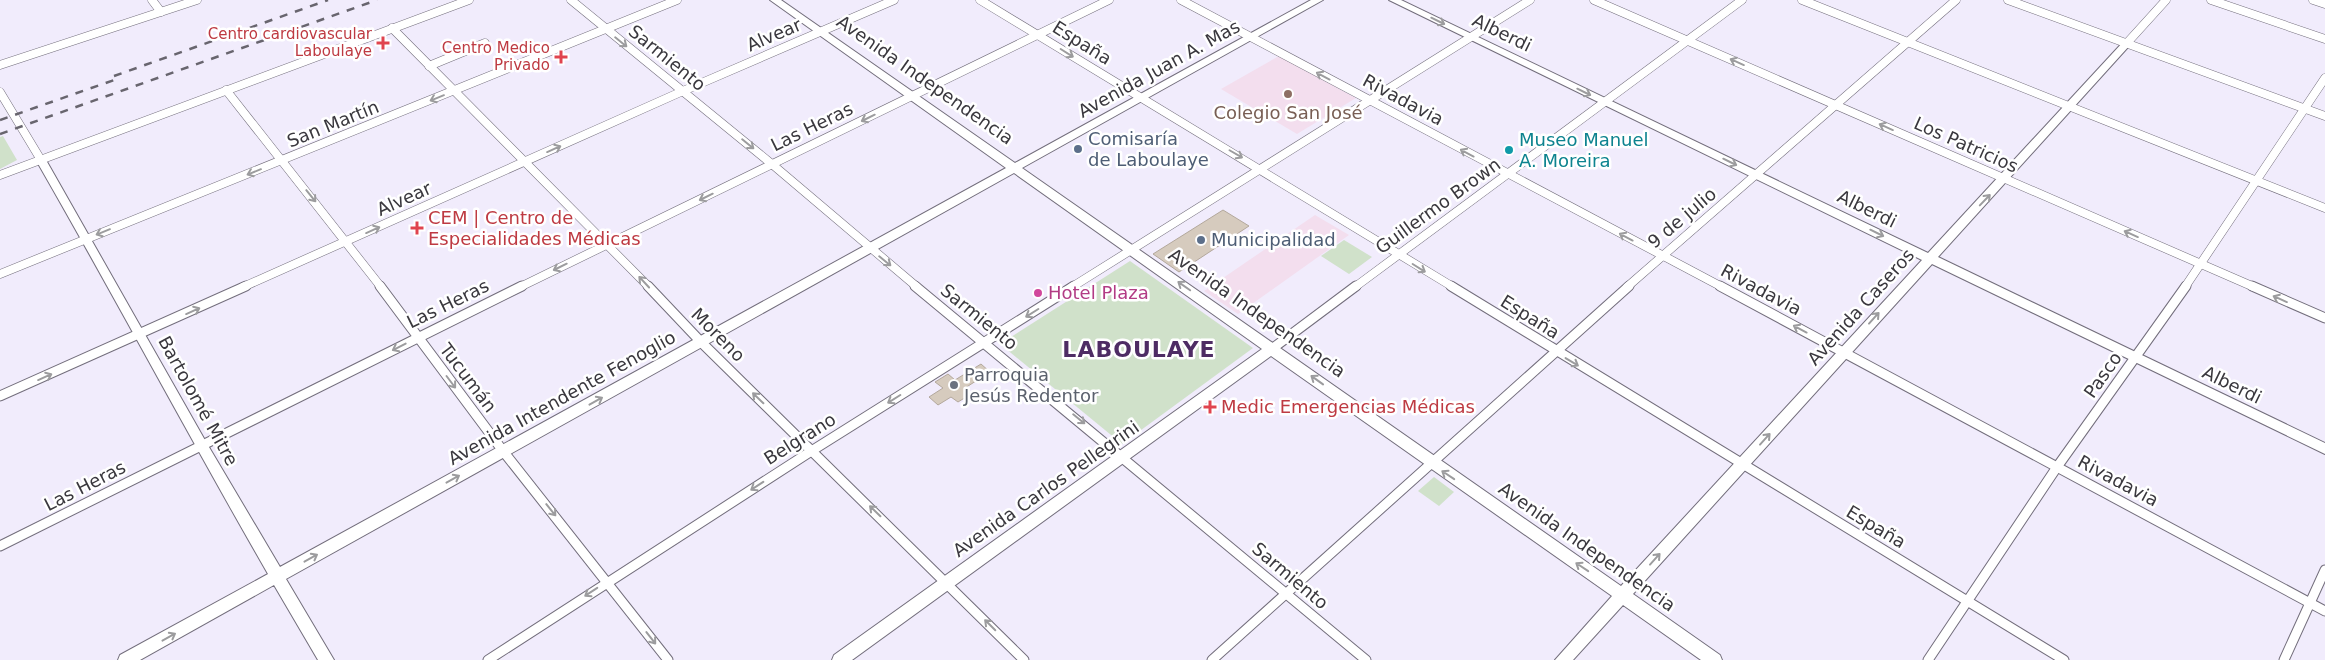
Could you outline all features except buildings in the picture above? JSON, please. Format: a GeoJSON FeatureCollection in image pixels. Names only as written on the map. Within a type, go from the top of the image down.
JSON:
{"type":"FeatureCollection","features":[{"type":"Feature","properties":{"kind":"main road","name":"Avenida Independencia"},"geometry":{"type":"LineString","coordinates":[[775,0],[1273,348],[1432,464],[1714,660]]}},
{"type":"Feature","properties":{"kind":"main road","name":"Avenida Juan A. Mas"},"geometry":{"type":"LineString","coordinates":[[1016,168],[1318,0]]}},
{"type":"Feature","properties":{"kind":"main road","name":"Alberdi"},"geometry":{"type":"LineString","coordinates":[[1394,0],[2325,449]]}},
{"type":"Feature","properties":{"kind":"main road","name":"Avenida Caseros"},"geometry":{"type":"LineString","coordinates":[[1563,660],[1929,258],[2005,179],[2127,43]]}},
{"type":"Feature","properties":{"kind":"main road","name":"Bartolomé Mitre"},"geometry":{"type":"LineString","coordinates":[[41,160],[140,334],[200,446],[326,660]]}},
{"type":"Feature","properties":{"kind":"main road","name":"Avenida Intendente Fenoglio"},"geometry":{"type":"LineString","coordinates":[[126,660],[1016,168]]}},
{"type":"Feature","properties":{"kind":"main road","name":"Avenida Carlos Pellegrini"},"geometry":{"type":"LineString","coordinates":[[840,660],[1273,348]]}},
{"type":"Feature","properties":{"kind":"street"},"geometry":{"type":"LineString","coordinates":[[152,0],[161,12]]}},
{"type":"Feature","properties":{"kind":"street"},"geometry":{"type":"LineString","coordinates":[[0,65],[197,0]]}},
{"type":"Feature","properties":{"kind":"street"},"geometry":{"type":"LineString","coordinates":[[0,175],[469,0]]}},
{"type":"Feature","properties":{"kind":"street","name":"Sarmiento"},"geometry":{"type":"LineString","coordinates":[[570,0],[773,165],[870,249],[1124,457],[1366,660]]}},
{"type":"Feature","properties":{"kind":"street","name":"San Martín"},"geometry":{"type":"LineString","coordinates":[[0,274],[677,0]]}},
{"type":"Feature","properties":{"kind":"street","name":"Alvear"},"geometry":{"type":"LineString","coordinates":[[0,396],[894,0]]}},
{"type":"Feature","properties":{"kind":"street","name":"España"},"geometry":{"type":"LineString","coordinates":[[980,0],[1140,98],[1262,169],[1556,352],[2064,660]]}},
{"type":"Feature","properties":{"kind":"street","name":"Las Heras"},"geometry":{"type":"LineString","coordinates":[[0,546],[418,337],[1109,0]]}},
{"type":"Feature","properties":{"kind":"street","name":"Rivadavia"},"geometry":{"type":"LineString","coordinates":[[1181,0],[1844,352],[2325,611]]}},
{"type":"Feature","properties":{"kind":"street","name":"Belgrano"},"geometry":{"type":"LineString","coordinates":[[488,660],[813,450],[1371,102],[1530,0]]}},
{"type":"Feature","properties":{"kind":"street","name":"Los Patricios"},"geometry":{"type":"LineString","coordinates":[[1594,0],[2325,318]]}},
{"type":"Feature","properties":{"kind":"street","name":"Guillermo Brown"},"geometry":{"type":"LineString","coordinates":[[1273,348],[1603,101],[1742,0]]}},
{"type":"Feature","properties":{"kind":"street"},"geometry":{"type":"LineString","coordinates":[[1802,0],[2325,208]]}},
{"type":"Feature","properties":{"kind":"street","name":"9 de julio"},"geometry":{"type":"LineString","coordinates":[[1432,464],[1662,256],[1956,0]]}},
{"type":"Feature","properties":{"kind":"street"},"geometry":{"type":"LineString","coordinates":[[2008,0],[2325,116]]}},
{"type":"Feature","properties":{"kind":"street"},"geometry":{"type":"LineString","coordinates":[[2127,43],[2166,0]]}},
{"type":"Feature","properties":{"kind":"street"},"geometry":{"type":"LineString","coordinates":[[2211,0],[2325,39]]}},
{"type":"Feature","properties":{"kind":"street"},"geometry":{"type":"LineString","coordinates":[[2313,0],[2325,4]]}},
{"type":"Feature","properties":{"kind":"street","name":"Moreno"},"geometry":{"type":"LineString","coordinates":[[392,28],[608,244],[701,342],[948,582],[1024,660]]}},
{"type":"Feature","properties":{"kind":"street"},"geometry":{"type":"LineString","coordinates":[[429,66],[484,44]]}},
{"type":"Feature","properties":{"kind":"street","name":"Pasco"},"geometry":{"type":"LineString","coordinates":[[1928,660],[2058,467],[2202,264],[2325,78]]}},
{"type":"Feature","properties":{"kind":"street","name":"Tucumán"},"geometry":{"type":"LineString","coordinates":[[226,90],[348,242],[504,451],[668,660]]}},
{"type":"Feature","properties":{"kind":"street"},"geometry":{"type":"LineString","coordinates":[[0,92],[41,160]]}},
{"type":"Feature","properties":{"kind":"street"},"geometry":{"type":"LineString","coordinates":[[1212,660],[1432,464]]}},
{"type":"Feature","properties":{"kind":"street"},"geometry":{"type":"LineString","coordinates":[[2284,660],[2325,570]]}},
{"type":"Feature","properties":{"kind":"shaded area","name":"Colegio San José"},"geometry":{"type":"Polygon","coordinates":[[[1279,56],[1356,98],[1297,134],[1221,89],[1279,56]]]}},
{"type":"Feature","properties":{"kind":"shaded area"},"geometry":{"type":"Polygon","coordinates":[[[1315,215],[1349,235],[1238,314],[1204,291],[1315,215]]]}},
{"type":"Feature","properties":{"kind":"green space"},"geometry":{"type":"Polygon","coordinates":[[[3,136],[17,160],[0,169],[0,137],[3,136]]]}},
{"type":"Feature","properties":{"kind":"green space"},"geometry":{"type":"Polygon","coordinates":[[[1344,240],[1372,257],[1349,274],[1321,256],[1344,240]]]}},
{"type":"Feature","properties":{"kind":"green space"},"geometry":{"type":"Polygon","coordinates":[[[1130,261],[1253,348],[1122,444],[1000,344],[1130,261]]]}},
{"type":"Feature","properties":{"kind":"green space"},"geometry":{"type":"Polygon","coordinates":[[[1434,477],[1454,492],[1439,506],[1418,491],[1434,477]]]}},
{"type":"Feature","properties":{"kind":"railway"},"geometry":{"type":"LineString","coordinates":[[114,76],[328,0]]}},
{"type":"Feature","properties":{"kind":"railway"},"geometry":{"type":"LineString","coordinates":[[0,134],[377,0]]}},
{"type":"Feature","properties":{"kind":"railway"},"geometry":{"type":"LineString","coordinates":[[0,120],[117,79]]}},
{"type":"Feature","properties":{"kind":"place","name":"Centro cardiovascular Laboulaye"},"geometry":{"type":"Point","coordinates":[383,43]}},
{"type":"Feature","properties":{"kind":"place","name":"Centro Medico Privado"},"geometry":{"type":"Point","coordinates":[561,57]}},
{"type":"Feature","properties":{"kind":"place","name":"Colegio San José"},"geometry":{"type":"Point","coordinates":[1288,94]}},
{"type":"Feature","properties":{"kind":"place","name":"Comisaría de Laboulaye"},"geometry":{"type":"Point","coordinates":[1078,149]}},
{"type":"Feature","properties":{"kind":"place","name":"Museo Manuel A. Moreira"},"geometry":{"type":"Point","coordinates":[1509,150]}},
{"type":"Feature","properties":{"kind":"place","name":"CEM | Centro de Especialidades Médicas"},"geometry":{"type":"Point","coordinates":[417,228]}},
{"type":"Feature","properties":{"kind":"place","name":"Municipalidad"},"geometry":{"type":"Point","coordinates":[1201,240]}},
{"type":"Feature","properties":{"kind":"place","name":"Hotel Plaza"},"geometry":{"type":"Point","coordinates":[1038,293]}},
{"type":"Feature","properties":{"kind":"place","name":"Parroquia Jesús Redentor"},"geometry":{"type":"Point","coordinates":[954,385]}},
{"type":"Feature","properties":{"kind":"place","name":"Medic Emergencias Médicas"},"geometry":{"type":"Point","coordinates":[1210,407]}},
{"type":"Feature","properties":{"kind":"district","name":"LABOULAYE"},"geometry":{"type":"Point","coordinates":[1139,349]}}]}
